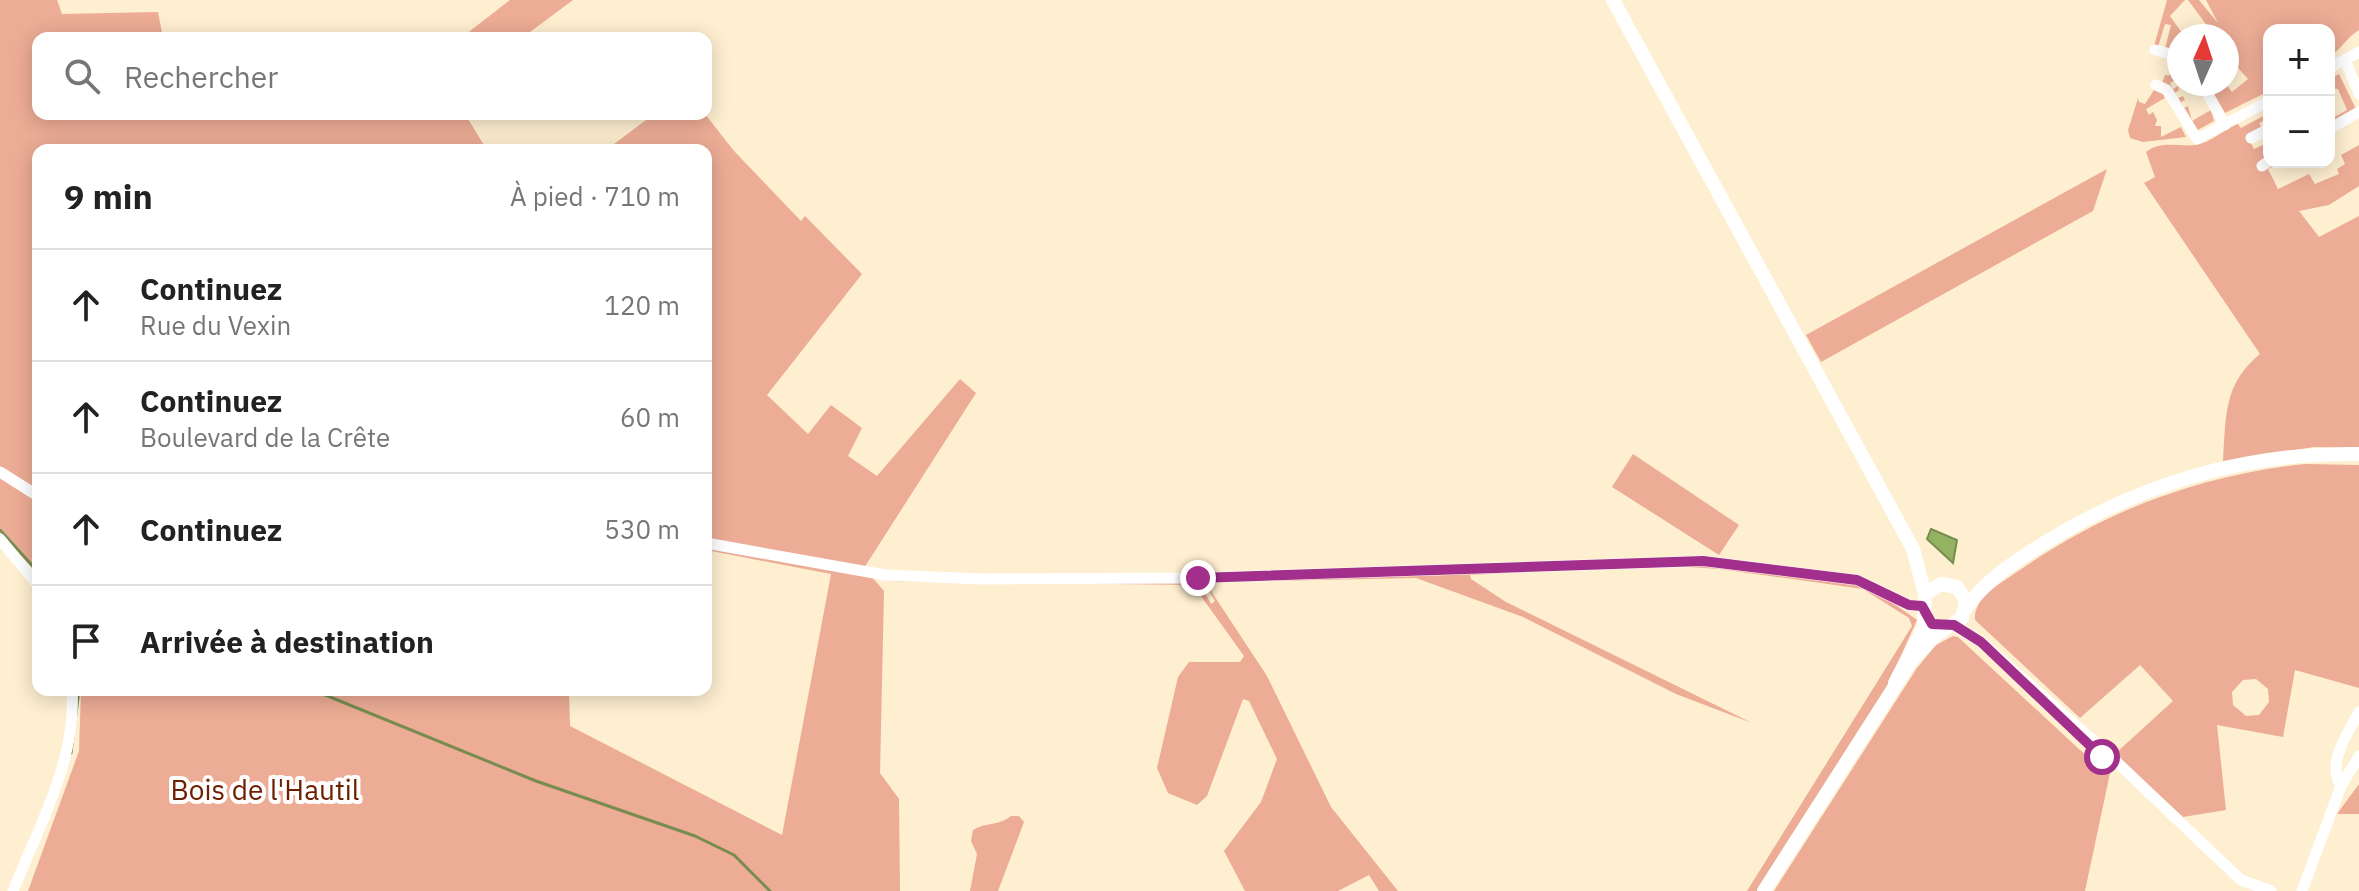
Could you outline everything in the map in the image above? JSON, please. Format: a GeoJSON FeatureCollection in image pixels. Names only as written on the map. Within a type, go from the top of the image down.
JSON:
{"type":"FeatureCollection","features":[{"type":"Feature","properties":{"kind":"main road"},"geometry":{"type":"LineString","coordinates":[[1613,0],[1913,549],[1964,596],[1965,610]]}},
{"type":"Feature","properties":{"kind":"main road"},"geometry":{"type":"LineString","coordinates":[[1895,683],[1922,648],[1951,626],[2002,571],[2079,522],[2173,482],[2223,468],[2281,458],[2359,454]]}},
{"type":"Feature","properties":{"kind":"main road"},"geometry":{"type":"LineString","coordinates":[[1764,891],[1895,683],[1922,633],[1924,605],[1913,549]]}},
{"type":"Feature","properties":{"kind":"main road"},"geometry":{"type":"LineString","coordinates":[[1924,605],[1950,585],[2002,571]]}},
{"type":"Feature","properties":{"kind":"main road"},"geometry":{"type":"LineString","coordinates":[[1924,605],[1935,625],[1951,626]]}},
{"type":"Feature","properties":{"kind":"street"},"geometry":{"type":"LineString","coordinates":[[2155,50],[2167,53]]}},
{"type":"Feature","properties":{"kind":"street"},"geometry":{"type":"LineString","coordinates":[[2335,66],[2359,52]]}},
{"type":"Feature","properties":{"kind":"street"},"geometry":{"type":"LineString","coordinates":[[2346,62],[2359,94]]}},
{"type":"Feature","properties":{"kind":"street"},"geometry":{"type":"LineString","coordinates":[[2156,85],[2167,90],[2197,139],[2263,104]]}},
{"type":"Feature","properties":{"kind":"street"},"geometry":{"type":"LineString","coordinates":[[2209,96],[2225,125]]}},
{"type":"Feature","properties":{"kind":"street"},"geometry":{"type":"LineString","coordinates":[[2335,126],[2359,112]]}},
{"type":"Feature","properties":{"kind":"street"},"geometry":{"type":"LineString","coordinates":[[2251,138],[2263,132]]}},
{"type":"Feature","properties":{"kind":"street"},"geometry":{"type":"LineString","coordinates":[[0,472],[32,492]]}},
{"type":"Feature","properties":{"kind":"street"},"geometry":{"type":"LineString","coordinates":[[0,539],[32,578]]}},
{"type":"Feature","properties":{"kind":"street"},"geometry":{"type":"LineString","coordinates":[[712,544],[885,575],[982,579],[1198,578],[1703,561],[1857,580],[1909,605],[1924,605]]}},
{"type":"Feature","properties":{"kind":"street"},"geometry":{"type":"LineString","coordinates":[[1965,610],[1981,642]]}},
{"type":"Feature","properties":{"kind":"street"},"geometry":{"type":"LineString","coordinates":[[1951,626],[1981,642],[2085,737],[2104,750],[2117,766],[2246,887],[2271,891]]}},
{"type":"Feature","properties":{"kind":"street"},"geometry":{"type":"LineString","coordinates":[[13,891],[68,749],[74,710],[73,696]]}},
{"type":"Feature","properties":{"kind":"street"},"geometry":{"type":"LineString","coordinates":[[2341,786],[2336,777],[2339,750],[2359,712]]}},
{"type":"Feature","properties":{"kind":"street"},"geometry":{"type":"LineString","coordinates":[[2302,891],[2341,786],[2359,756]]}},
{"type":"Feature","properties":{"kind":"green space"},"geometry":{"type":"Polygon","coordinates":[[[0,0],[57,0],[62,14],[158,12],[162,32],[32,32],[32,120],[469,120],[483,144],[32,144],[32,565],[0,528],[0,0]]]}},
{"type":"Feature","properties":{"kind":"green space"},"geometry":{"type":"Polygon","coordinates":[[[510,0],[573,0],[530,32],[469,32],[510,0]]]}},
{"type":"Feature","properties":{"kind":"green space"},"geometry":{"type":"Polygon","coordinates":[[[2167,0],[2185,0],[2170,16],[2176,24],[2165,24],[2158,47],[2154,46],[2167,0]]]}},
{"type":"Feature","properties":{"kind":"green space"},"geometry":{"type":"Polygon","coordinates":[[[2188,0],[2199,0],[2218,23],[2206,0],[2359,0],[2359,30],[2335,52],[2335,24],[2263,24],[2263,94],[2225,113],[2215,96],[2239,96],[2239,86],[2248,79],[2239,69],[2239,24],[2206,24],[2188,0]]]}},
{"type":"Feature","properties":{"kind":"green space"},"geometry":{"type":"Polygon","coordinates":[[[2339,74],[2357,111],[2335,124],[2335,117],[2347,110],[2338,89],[2335,89],[2335,76],[2339,74]]]}},
{"type":"Feature","properties":{"kind":"green space"},"geometry":{"type":"Polygon","coordinates":[[[2167,76],[2167,91],[2162,83],[2167,76]]]}},
{"type":"Feature","properties":{"kind":"green space"},"geometry":{"type":"Polygon","coordinates":[[[2154,90],[2162,92],[2165,98],[2146,109],[2149,115],[2153,112],[2157,120],[2155,126],[2161,126],[2161,137],[2181,127],[2186,137],[2143,142],[2130,138],[2128,130],[2138,98],[2145,104],[2154,90]]]}},
{"type":"Feature","properties":{"kind":"green space"},"geometry":{"type":"Polygon","coordinates":[[[2170,96],[2183,96],[2185,100],[2181,102],[2184,108],[2188,106],[2192,121],[2211,110],[2214,121],[2194,132],[2170,96]]]}},
{"type":"Feature","properties":{"kind":"green space"},"geometry":{"type":"Polygon","coordinates":[[[2263,116],[2263,121],[2259,123],[2262,129],[2248,137],[2254,149],[2263,145],[2263,168],[2270,168],[2278,189],[2309,174],[2315,184],[2339,174],[2337,169],[2345,164],[2341,155],[2359,145],[2359,186],[2329,205],[2299,211],[2319,237],[2359,216],[2359,448],[2314,447],[2223,461],[2226,416],[2233,389],[2248,365],[2260,354],[2144,183],[2155,177],[2146,152],[2152,148],[2201,144],[2237,123],[2241,128],[2263,116]]]}},
{"type":"Feature","properties":{"kind":"green space","name":"Bois de l'Hautil"},"geometry":{"type":"Polygon","coordinates":[[[646,120],[710,120],[734,151],[801,221],[805,216],[862,274],[767,395],[808,434],[831,405],[862,428],[848,456],[877,476],[960,379],[976,393],[864,568],[884,591],[880,773],[899,799],[900,891],[28,891],[79,751],[81,696],[569,696],[570,726],[782,835],[831,574],[712,551],[712,144],[614,144],[646,120]]]}},
{"type":"Feature","properties":{"kind":"green space"},"geometry":{"type":"Polygon","coordinates":[[[2107,169],[2093,211],[1821,362],[1806,335],[2107,169]]]}},
{"type":"Feature","properties":{"kind":"green space"},"geometry":{"type":"Polygon","coordinates":[[[1633,454],[1739,525],[1719,555],[1612,487],[1633,454]]]}},
{"type":"Feature","properties":{"kind":"green space"},"geometry":{"type":"Polygon","coordinates":[[[2305,464],[2359,465],[2359,688],[2295,670],[2283,737],[2217,725],[2226,810],[2183,817],[2122,761],[2117,752],[2173,701],[2140,665],[2080,718],[1975,620],[1976,612],[1983,598],[1996,586],[2050,550],[2118,514],[2190,487],[2266,469],[2305,464]],[[2256,679],[2243,680],[2232,692],[2233,705],[2246,716],[2259,715],[2269,702],[2268,689],[2256,679]]]}},
{"type":"Feature","properties":{"kind":"green space"},"geometry":{"type":"Polygon","coordinates":[[[1679,563],[1866,584],[1917,620],[1886,689],[1758,891],[1747,891],[1912,626],[1909,618],[1863,589],[1720,569],[1655,565],[1470,575],[1471,579],[1506,602],[1752,723],[1676,694],[1523,617],[1416,578],[1213,582],[1211,591],[1267,676],[1331,807],[1398,891],[1379,891],[1369,875],[1338,891],[1245,891],[1224,851],[1261,802],[1277,759],[1249,701],[1243,699],[1207,796],[1197,805],[1168,793],[1157,768],[1178,677],[1189,662],[1240,662],[1244,656],[1193,585],[886,581],[1189,581],[1201,586],[1211,604],[1215,601],[1206,585],[1210,581],[1679,563]]]}},
{"type":"Feature","properties":{"kind":"green space"},"geometry":{"type":"Polygon","coordinates":[[[1953,636],[1958,637],[2080,750],[2110,773],[2085,891],[1774,891],[1917,668],[1936,645],[1953,636]]]}},
{"type":"Feature","properties":{"kind":"green space"},"geometry":{"type":"Polygon","coordinates":[[[2359,784],[2359,814],[2337,814],[2359,784]]]}},
{"type":"Feature","properties":{"kind":"green space"},"geometry":{"type":"Polygon","coordinates":[[[1019,816],[1024,822],[998,891],[970,891],[977,854],[971,841],[973,830],[1019,816]]]}},
{"type":"Feature","properties":{"kind":"shaded area"},"geometry":{"type":"Polygon","coordinates":[[[1931,529],[1957,540],[1953,563],[1927,539],[1931,529]]]}},
{"type":"Feature","properties":{"kind":"waterway"},"geometry":{"type":"LineString","coordinates":[[0,530],[32,565]]}},
{"type":"Feature","properties":{"kind":"waterway"},"geometry":{"type":"LineString","coordinates":[[71,753],[78,696]]}},
{"type":"Feature","properties":{"kind":"waterway"},"geometry":{"type":"LineString","coordinates":[[328,696],[536,781],[695,836],[734,855],[770,891]]}},
{"type":"Feature","properties":{"kind":"route"},"geometry":{"type":"LineString","coordinates":[[1198,578],[1488,569],[1655,560],[1760,566],[1857,580],[1871,584],[1909,605],[1922,606],[1932,624],[1944,627],[1954,625],[1981,642],[2085,737],[2102,757]]}}]}
